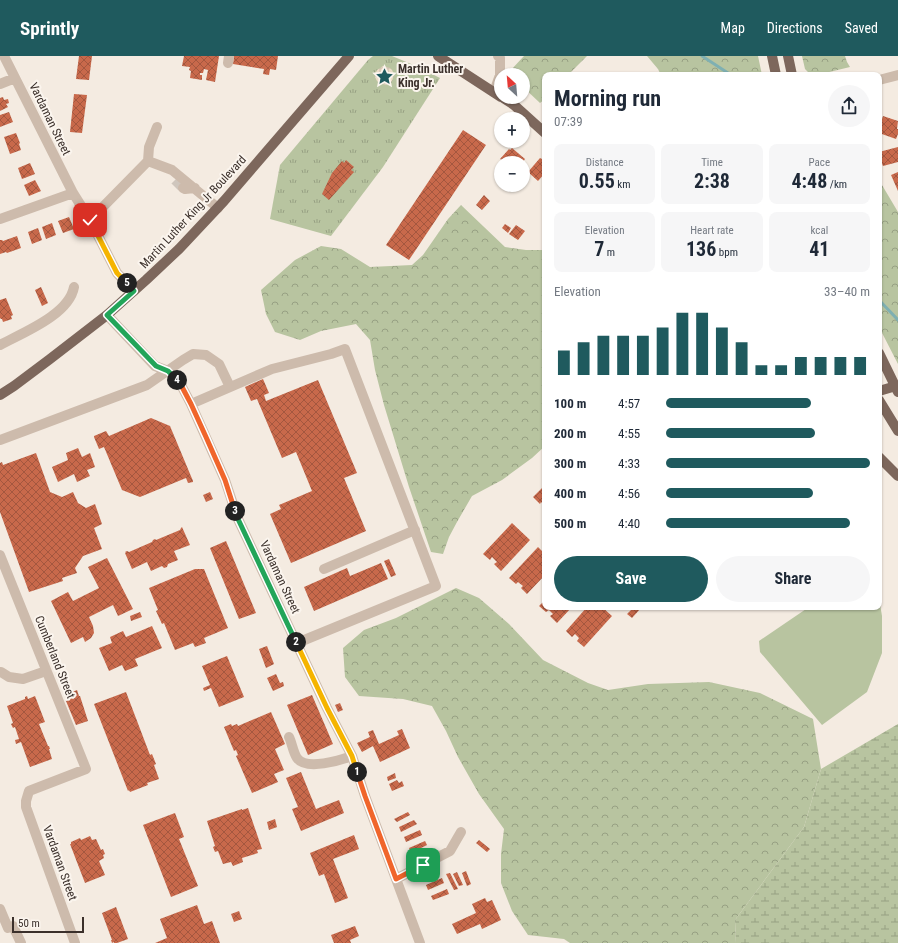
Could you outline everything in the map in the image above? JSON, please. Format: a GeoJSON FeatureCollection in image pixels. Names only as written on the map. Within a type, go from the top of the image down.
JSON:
{"type":"FeatureCollection","features":[{"type":"Feature","properties":{"kind":"main road","name":"Martin Luther King Jr Boulevard"},"geometry":{"type":"LineString","coordinates":[[0,395],[50,360],[107,315],[179,249],[218,208],[349,56]]}},
{"type":"Feature","properties":{"kind":"main road"},"geometry":{"type":"LineString","coordinates":[[438,56],[494,92]]}},
{"type":"Feature","properties":{"kind":"main road"},"geometry":{"type":"LineString","coordinates":[[772,56],[775,72]]}},
{"type":"Feature","properties":{"kind":"main road"},"geometry":{"type":"LineString","coordinates":[[788,56],[791,72]]}},
{"type":"Feature","properties":{"kind":"main road"},"geometry":{"type":"LineString","coordinates":[[512,104],[542,130]]}},
{"type":"Feature","properties":{"kind":"main road"},"geometry":{"type":"LineString","coordinates":[[882,359],[897,388],[882,390]]}},
{"type":"Feature","properties":{"kind":"main road"},"geometry":{"type":"LineString","coordinates":[[882,405],[898,431]]}},
{"type":"Feature","properties":{"kind":"main road"},"geometry":{"type":"LineString","coordinates":[[882,460],[898,476]]}},
{"type":"Feature","properties":{"kind":"street","name":"Vardaman Street"},"geometry":{"type":"LineString","coordinates":[[4,56],[73,193],[90,220],[117,273],[134,291]]}},
{"type":"Feature","properties":{"kind":"street"},"geometry":{"type":"LineString","coordinates":[[498,56],[500,58],[500,68]]}},
{"type":"Feature","properties":{"kind":"street"},"geometry":{"type":"LineString","coordinates":[[882,79],[898,74]]}},
{"type":"Feature","properties":{"kind":"street"},"geometry":{"type":"LineString","coordinates":[[0,84],[15,78]]}},
{"type":"Feature","properties":{"kind":"street"},"geometry":{"type":"LineString","coordinates":[[90,220],[148,161],[149,148],[157,127]]}},
{"type":"Feature","properties":{"kind":"street"},"geometry":{"type":"LineString","coordinates":[[148,161],[172,170],[218,208]]}},
{"type":"Feature","properties":{"kind":"street"},"geometry":{"type":"LineString","coordinates":[[172,170],[175,180]]}},
{"type":"Feature","properties":{"kind":"street"},"geometry":{"type":"LineString","coordinates":[[183,188],[194,188]]}},
{"type":"Feature","properties":{"kind":"street"},"geometry":{"type":"LineString","coordinates":[[0,219],[73,193]]}},
{"type":"Feature","properties":{"kind":"street"},"geometry":{"type":"LineString","coordinates":[[0,345],[52,316],[69,300],[73,293],[74,287]]}},
{"type":"Feature","properties":{"kind":"street","name":"Vardaman Street"},"geometry":{"type":"LineString","coordinates":[[107,315],[156,366],[168,371],[181,385],[191,404],[225,480],[238,519],[327,708],[352,756],[365,796],[420,943]]}},
{"type":"Feature","properties":{"kind":"street"},"geometry":{"type":"LineString","coordinates":[[191,404],[272,369],[345,349],[436,586],[297,643]]}},
{"type":"Feature","properties":{"kind":"street"},"geometry":{"type":"LineString","coordinates":[[0,440],[147,385],[193,354],[206,355],[219,364],[230,387]]}},
{"type":"Feature","properties":{"kind":"street"},"geometry":{"type":"LineString","coordinates":[[324,569],[415,530]]}},
{"type":"Feature","properties":{"kind":"street","name":"Cumberland Street"},"geometry":{"type":"LineString","coordinates":[[0,555],[86,769],[29,791]]}},
{"type":"Feature","properties":{"kind":"street"},"geometry":{"type":"LineString","coordinates":[[2,672],[9,677],[23,679],[46,671]]}},
{"type":"Feature","properties":{"kind":"street"},"geometry":{"type":"LineString","coordinates":[[289,737],[297,758],[301,762],[311,764],[337,761],[352,756]]}},
{"type":"Feature","properties":{"kind":"street","name":"Vardaman Street"},"geometry":{"type":"LineString","coordinates":[[29,791],[26,807],[75,943]]}},
{"type":"Feature","properties":{"kind":"street"},"geometry":{"type":"LineString","coordinates":[[396,879],[450,851],[461,832]]}},
{"type":"Feature","properties":{"kind":"street"},"geometry":{"type":"LineString","coordinates":[[0,909],[21,943]]}},
{"type":"Feature","properties":{"kind":"green space"},"geometry":{"type":"Polygon","coordinates":[[[373,56],[392,56],[440,78],[383,167],[331,236],[270,219],[280,165],[368,60],[373,56]]]}},
{"type":"Feature","properties":{"kind":"green space"},"geometry":{"type":"Polygon","coordinates":[[[524,56],[587,56],[571,72],[542,72],[542,101],[540,103],[530,94],[530,68],[513,68],[524,56]]]}},
{"type":"Feature","properties":{"kind":"green space"},"geometry":{"type":"Polygon","coordinates":[[[647,56],[758,56],[761,72],[660,72],[647,56]]]}},
{"type":"Feature","properties":{"kind":"green space"},"geometry":{"type":"Polygon","coordinates":[[[802,56],[845,56],[850,67],[829,72],[808,72],[805,69],[802,56]]]}},
{"type":"Feature","properties":{"kind":"green space"},"geometry":{"type":"Polygon","coordinates":[[[882,185],[898,212],[898,364],[882,333],[882,185]]]}},
{"type":"Feature","properties":{"kind":"green space"},"geometry":{"type":"Polygon","coordinates":[[[461,205],[505,247],[526,250],[542,250],[542,449],[502,480],[472,496],[449,537],[443,554],[431,552],[384,405],[375,370],[370,340],[356,324],[321,331],[300,340],[275,332],[266,314],[261,290],[295,260],[321,246],[341,249],[370,267],[412,265],[423,255],[448,219],[461,205]]]}},
{"type":"Feature","properties":{"kind":"green space"},"geometry":{"type":"Polygon","coordinates":[[[456,588],[479,598],[509,624],[543,660],[588,683],[608,690],[648,684],[709,682],[760,693],[813,719],[821,769],[804,827],[735,920],[736,943],[570,943],[564,939],[528,935],[512,911],[501,883],[501,854],[504,829],[479,794],[432,706],[403,699],[359,696],[345,677],[343,648],[364,630],[396,618],[456,588]]]}},
{"type":"Feature","properties":{"kind":"green space"},"geometry":{"type":"Polygon","coordinates":[[[805,610],[881,610],[882,653],[867,692],[822,725],[760,652],[759,641],[805,610]]]}},
{"type":"Feature","properties":{"kind":"green space"},"geometry":{"type":"Polygon","coordinates":[[[898,724],[898,943],[736,943],[735,920],[804,827],[821,769],[898,724]]]}},
{"type":"Feature","properties":{"kind":"shaded area"},"geometry":{"type":"Polygon","coordinates":[[[383,66],[390,68],[394,74],[392,81],[386,85],[379,83],[375,77],[377,70],[383,66]]]}},
{"type":"Feature","properties":{"kind":"building"},"geometry":{"type":"Polygon","coordinates":[[[79,56],[92,56],[89,80],[76,79],[79,56]]]}},
{"type":"Feature","properties":{"kind":"building"},"geometry":{"type":"Polygon","coordinates":[[[184,56],[219,56],[215,82],[206,80],[208,70],[204,69],[203,73],[200,73],[200,75],[202,75],[202,80],[190,78],[190,67],[182,66],[184,56]]]}},
{"type":"Feature","properties":{"kind":"building"},"geometry":{"type":"Polygon","coordinates":[[[234,56],[278,56],[276,70],[270,69],[269,75],[263,74],[264,69],[233,64],[234,56]]]}},
{"type":"Feature","properties":{"kind":"building"},"geometry":{"type":"Polygon","coordinates":[[[74,94],[87,95],[82,133],[70,132],[74,94]]]}},
{"type":"Feature","properties":{"kind":"building"},"geometry":{"type":"Polygon","coordinates":[[[3,97],[4,100],[8,99],[9,103],[6,104],[8,107],[0,111],[0,98],[3,97]]]}},
{"type":"Feature","properties":{"kind":"building"},"geometry":{"type":"Polygon","coordinates":[[[9,112],[13,122],[0,127],[0,115],[9,112]]]}},
{"type":"Feature","properties":{"kind":"building"},"geometry":{"type":"Polygon","coordinates":[[[883,116],[898,121],[898,134],[896,139],[882,134],[883,116]]]}},
{"type":"Feature","properties":{"kind":"building"},"geometry":{"type":"Polygon","coordinates":[[[463,130],[486,145],[409,260],[386,245],[463,130]]]}},
{"type":"Feature","properties":{"kind":"building"},"geometry":{"type":"Polygon","coordinates":[[[16,133],[21,150],[10,154],[4,137],[16,133]]]}},
{"type":"Feature","properties":{"kind":"building"},"geometry":{"type":"Polygon","coordinates":[[[898,147],[898,162],[883,166],[882,151],[898,147]]]}},
{"type":"Feature","properties":{"kind":"building"},"geometry":{"type":"Polygon","coordinates":[[[512,148],[521,156],[503,156],[509,149],[510,150],[512,148]]]}},
{"type":"Feature","properties":{"kind":"building"},"geometry":{"type":"Polygon","coordinates":[[[540,158],[542,159],[542,176],[538,181],[530,174],[530,170],[540,158]]]}},
{"type":"Feature","properties":{"kind":"building"},"geometry":{"type":"Polygon","coordinates":[[[346,160],[354,167],[351,170],[354,172],[329,200],[322,194],[332,173],[342,161],[344,163],[346,160]]]}},
{"type":"Feature","properties":{"kind":"building"},"geometry":{"type":"Polygon","coordinates":[[[30,163],[35,174],[22,179],[18,168],[30,163]]]}},
{"type":"Feature","properties":{"kind":"building"},"geometry":{"type":"Polygon","coordinates":[[[898,172],[898,191],[891,175],[898,172]]]}},
{"type":"Feature","properties":{"kind":"building"},"geometry":{"type":"Polygon","coordinates":[[[35,180],[41,191],[29,196],[24,185],[35,180]]]}},
{"type":"Feature","properties":{"kind":"building"},"geometry":{"type":"Polygon","coordinates":[[[484,195],[490,201],[482,210],[476,205],[484,195]]]}},
{"type":"Feature","properties":{"kind":"building"},"geometry":{"type":"Polygon","coordinates":[[[69,217],[74,229],[63,233],[58,221],[69,217]]]}},
{"type":"Feature","properties":{"kind":"building"},"geometry":{"type":"Polygon","coordinates":[[[52,223],[56,235],[46,239],[42,227],[52,223]]]}},
{"type":"Feature","properties":{"kind":"building"},"geometry":{"type":"Polygon","coordinates":[[[505,224],[511,228],[508,233],[502,228],[505,224]]]}},
{"type":"Feature","properties":{"kind":"building"},"geometry":{"type":"Polygon","coordinates":[[[516,225],[525,231],[518,240],[509,234],[516,225]]]}},
{"type":"Feature","properties":{"kind":"building"},"geometry":{"type":"Polygon","coordinates":[[[38,228],[42,240],[32,244],[28,232],[38,228]]]}},
{"type":"Feature","properties":{"kind":"building"},"geometry":{"type":"Polygon","coordinates":[[[17,236],[21,248],[0,254],[0,240],[3,241],[17,236]]]}},
{"type":"Feature","properties":{"kind":"building"},"geometry":{"type":"Polygon","coordinates":[[[41,287],[48,303],[42,306],[35,290],[41,287]]]}},
{"type":"Feature","properties":{"kind":"building"},"geometry":{"type":"Polygon","coordinates":[[[6,298],[13,315],[11,316],[12,319],[3,322],[0,318],[0,300],[6,298]]]}},
{"type":"Feature","properties":{"kind":"building"},"geometry":{"type":"Polygon","coordinates":[[[263,379],[269,393],[264,395],[266,401],[318,380],[357,473],[344,478],[366,531],[291,563],[270,514],[281,509],[279,505],[312,491],[296,452],[282,458],[257,399],[251,401],[245,387],[263,379]]]}},
{"type":"Feature","properties":{"kind":"building"},"geometry":{"type":"Polygon","coordinates":[[[151,418],[170,426],[193,482],[188,483],[186,478],[140,497],[122,490],[104,447],[99,449],[94,436],[106,431],[109,436],[151,418]]]}},
{"type":"Feature","properties":{"kind":"building"},"geometry":{"type":"Polygon","coordinates":[[[78,448],[82,457],[90,453],[95,467],[87,470],[90,476],[77,482],[74,474],[58,482],[52,467],[68,460],[66,453],[78,448]]]}},
{"type":"Feature","properties":{"kind":"building"},"geometry":{"type":"Polygon","coordinates":[[[36,453],[50,492],[62,497],[73,492],[78,503],[86,508],[95,504],[102,524],[94,528],[102,549],[83,556],[75,568],[77,573],[62,578],[63,581],[29,592],[0,512],[0,463],[2,462],[3,465],[36,453]]]}},
{"type":"Feature","properties":{"kind":"building"},"geometry":{"type":"Polygon","coordinates":[[[542,488],[542,503],[541,502],[540,504],[533,497],[542,488]]]}},
{"type":"Feature","properties":{"kind":"building"},"geometry":{"type":"Polygon","coordinates":[[[210,492],[213,499],[206,502],[203,495],[210,492]]]}},
{"type":"Feature","properties":{"kind":"building"},"geometry":{"type":"Polygon","coordinates":[[[512,523],[530,540],[501,571],[494,564],[497,562],[492,557],[490,560],[483,554],[512,523]]]}},
{"type":"Feature","properties":{"kind":"building"},"geometry":{"type":"Polygon","coordinates":[[[182,527],[190,545],[174,551],[178,560],[168,564],[167,567],[164,568],[162,566],[151,571],[147,562],[132,569],[125,552],[129,552],[152,542],[155,539],[156,540],[180,530],[182,527]]]}},
{"type":"Feature","properties":{"kind":"building"},"geometry":{"type":"Polygon","coordinates":[[[226,541],[256,613],[239,619],[210,548],[226,541]]]}},
{"type":"Feature","properties":{"kind":"building"},"geometry":{"type":"Polygon","coordinates":[[[538,547],[542,551],[542,578],[527,594],[521,588],[523,586],[518,582],[516,584],[509,578],[538,547]]]}},
{"type":"Feature","properties":{"kind":"building"},"geometry":{"type":"Polygon","coordinates":[[[107,558],[133,609],[118,616],[113,605],[89,617],[94,633],[91,638],[85,642],[83,637],[71,643],[51,601],[68,592],[73,601],[99,588],[88,567],[107,558]]]}},
{"type":"Feature","properties":{"kind":"building"},"geometry":{"type":"Polygon","coordinates":[[[389,559],[396,575],[391,577],[384,561],[389,559]]]}},
{"type":"Feature","properties":{"kind":"building"},"geometry":{"type":"Polygon","coordinates":[[[381,563],[388,579],[314,611],[304,587],[347,568],[350,576],[381,563]]]}},
{"type":"Feature","properties":{"kind":"building"},"geometry":{"type":"Polygon","coordinates":[[[195,569],[204,569],[228,628],[204,638],[206,643],[195,647],[193,643],[175,650],[164,623],[162,624],[156,611],[158,610],[149,588],[195,569]]]}},
{"type":"Feature","properties":{"kind":"building"},"geometry":{"type":"Polygon","coordinates":[[[549,610],[569,610],[557,623],[550,616],[553,614],[549,610]]]}},
{"type":"Feature","properties":{"kind":"building"},"geometry":{"type":"Polygon","coordinates":[[[584,610],[605,610],[612,616],[584,647],[577,641],[579,638],[575,634],[572,637],[566,631],[584,610]]]}},
{"type":"Feature","properties":{"kind":"building"},"geometry":{"type":"Polygon","coordinates":[[[631,610],[639,610],[632,618],[627,614],[631,610]]]}},
{"type":"Feature","properties":{"kind":"building"},"geometry":{"type":"Polygon","coordinates":[[[140,612],[142,617],[131,621],[130,616],[140,612]]]}},
{"type":"Feature","properties":{"kind":"building"},"geometry":{"type":"Polygon","coordinates":[[[152,626],[162,648],[135,659],[138,666],[125,671],[122,665],[109,671],[99,648],[112,643],[110,637],[123,631],[126,637],[152,626]]]}},
{"type":"Feature","properties":{"kind":"building"},"geometry":{"type":"Polygon","coordinates":[[[267,646],[274,664],[266,668],[259,649],[267,646]]]}},
{"type":"Feature","properties":{"kind":"building"},"geometry":{"type":"Polygon","coordinates":[[[227,656],[244,697],[219,707],[211,688],[204,691],[203,688],[210,685],[202,666],[227,656]]]}},
{"type":"Feature","properties":{"kind":"building"},"geometry":{"type":"Polygon","coordinates":[[[276,674],[280,683],[283,682],[284,686],[273,691],[267,678],[276,674]]]}},
{"type":"Feature","properties":{"kind":"building"},"geometry":{"type":"Polygon","coordinates":[[[77,690],[88,721],[76,725],[65,695],[77,690]]]}},
{"type":"Feature","properties":{"kind":"building"},"geometry":{"type":"Polygon","coordinates":[[[126,692],[150,755],[152,754],[156,764],[154,765],[159,779],[147,783],[148,785],[130,792],[129,790],[128,791],[94,704],[126,692]]]}},
{"type":"Feature","properties":{"kind":"building"},"geometry":{"type":"Polygon","coordinates":[[[312,695],[333,744],[308,755],[287,705],[312,695]]]}},
{"type":"Feature","properties":{"kind":"building"},"geometry":{"type":"Polygon","coordinates":[[[27,696],[28,699],[35,696],[45,722],[39,724],[49,746],[52,759],[30,767],[21,742],[16,744],[15,740],[19,739],[15,727],[13,728],[11,724],[13,723],[7,706],[25,699],[27,696]]]}},
{"type":"Feature","properties":{"kind":"building"},"geometry":{"type":"Polygon","coordinates":[[[340,703],[343,710],[338,712],[335,705],[340,703]]]}},
{"type":"Feature","properties":{"kind":"building"},"geometry":{"type":"Polygon","coordinates":[[[271,712],[285,744],[275,749],[284,770],[274,774],[278,782],[252,793],[236,756],[238,755],[236,750],[234,751],[224,727],[231,724],[232,726],[237,724],[238,726],[271,712]]]}},
{"type":"Feature","properties":{"kind":"building"},"geometry":{"type":"Polygon","coordinates":[[[402,729],[410,748],[380,762],[373,746],[362,752],[357,743],[370,737],[368,732],[373,730],[379,744],[399,735],[397,731],[402,729]]]}},
{"type":"Feature","properties":{"kind":"building"},"geometry":{"type":"Polygon","coordinates":[[[301,772],[316,809],[339,800],[344,813],[301,831],[292,809],[298,807],[286,778],[301,772]]]}},
{"type":"Feature","properties":{"kind":"building"},"geometry":{"type":"Polygon","coordinates":[[[395,773],[396,778],[388,781],[387,777],[395,773]]]}},
{"type":"Feature","properties":{"kind":"building"},"geometry":{"type":"Polygon","coordinates":[[[397,780],[399,783],[402,781],[404,786],[392,791],[389,784],[397,780]]]}},
{"type":"Feature","properties":{"kind":"building"},"geometry":{"type":"Polygon","coordinates":[[[248,808],[262,849],[257,850],[258,853],[242,858],[243,862],[233,866],[231,862],[223,864],[218,851],[215,852],[213,847],[215,846],[207,821],[248,808]]]}},
{"type":"Feature","properties":{"kind":"building"},"geometry":{"type":"Polygon","coordinates":[[[408,812],[410,815],[397,822],[394,819],[408,812]]]}},
{"type":"Feature","properties":{"kind":"building"},"geometry":{"type":"Polygon","coordinates":[[[175,813],[184,837],[179,839],[198,886],[171,897],[143,825],[175,813]]]}},
{"type":"Feature","properties":{"kind":"building"},"geometry":{"type":"Polygon","coordinates":[[[275,819],[277,827],[269,830],[267,822],[275,819]]]}},
{"type":"Feature","properties":{"kind":"building"},"geometry":{"type":"Polygon","coordinates":[[[414,820],[417,824],[401,832],[399,827],[414,820]]]}},
{"type":"Feature","properties":{"kind":"building"},"geometry":{"type":"Polygon","coordinates":[[[420,830],[422,835],[406,842],[404,837],[420,830]]]}},
{"type":"Feature","properties":{"kind":"building"},"geometry":{"type":"Polygon","coordinates":[[[354,835],[359,849],[333,859],[348,898],[335,903],[324,874],[319,876],[310,853],[354,835]]]}},
{"type":"Feature","properties":{"kind":"building"},"geometry":{"type":"Polygon","coordinates":[[[90,836],[92,840],[96,839],[101,850],[103,849],[105,854],[103,855],[104,858],[99,861],[105,875],[85,883],[70,844],[71,842],[80,838],[81,840],[90,836]]]}},
{"type":"Feature","properties":{"kind":"building"},"geometry":{"type":"Polygon","coordinates":[[[479,840],[490,849],[487,852],[476,843],[479,840]]]}},
{"type":"Feature","properties":{"kind":"building"},"geometry":{"type":"Polygon","coordinates":[[[425,841],[427,845],[411,853],[409,848],[425,841]]]}},
{"type":"Feature","properties":{"kind":"building"},"geometry":{"type":"Polygon","coordinates":[[[429,852],[431,856],[415,863],[413,858],[429,852]]]}},
{"type":"Feature","properties":{"kind":"building"},"geometry":{"type":"Polygon","coordinates":[[[466,871],[471,884],[467,886],[462,873],[466,871]]]}},
{"type":"Feature","properties":{"kind":"building"},"geometry":{"type":"Polygon","coordinates":[[[457,872],[463,885],[459,886],[453,874],[457,872]]]}},
{"type":"Feature","properties":{"kind":"building"},"geometry":{"type":"Polygon","coordinates":[[[450,873],[458,889],[454,890],[446,874],[450,873]]]}},
{"type":"Feature","properties":{"kind":"building"},"geometry":{"type":"Polygon","coordinates":[[[442,878],[444,883],[428,890],[426,885],[442,878]]]}},
{"type":"Feature","properties":{"kind":"building"},"geometry":{"type":"Polygon","coordinates":[[[447,889],[449,894],[433,900],[431,896],[447,889]]]}},
{"type":"Feature","properties":{"kind":"building"},"geometry":{"type":"Polygon","coordinates":[[[485,898],[487,902],[492,900],[501,920],[482,929],[480,924],[457,934],[452,924],[476,913],[472,904],[485,898]]]}},
{"type":"Feature","properties":{"kind":"building"},"geometry":{"type":"Polygon","coordinates":[[[197,905],[204,924],[212,921],[220,943],[155,943],[167,938],[160,919],[197,905]]]}},
{"type":"Feature","properties":{"kind":"building"},"geometry":{"type":"Polygon","coordinates":[[[116,907],[128,939],[117,943],[112,943],[102,913],[116,907]]]}},
{"type":"Feature","properties":{"kind":"building"},"geometry":{"type":"Polygon","coordinates":[[[239,911],[242,919],[234,922],[231,914],[239,911]]]}},
{"type":"Feature","properties":{"kind":"building"},"geometry":{"type":"Polygon","coordinates":[[[355,926],[359,936],[350,940],[351,943],[334,943],[331,935],[355,926]]]}},
{"type":"Feature","properties":{"kind":"waterway"},"geometry":{"type":"LineString","coordinates":[[702,56],[726,72]]}},
{"type":"Feature","properties":{"kind":"waterway"},"geometry":{"type":"LineString","coordinates":[[882,303],[898,320]]}},
{"type":"Feature","properties":{"kind":"tunnel"},"geometry":{"type":"LineString","coordinates":[[175,180],[183,188]]}},
{"type":"Feature","properties":{"kind":"place","name":"Martin Luther King Jr."},"geometry":{"type":"Point","coordinates":[385,76]}},
{"type":"Feature","properties":{"kind":"route"},"geometry":{"type":"LineString","coordinates":[[90,220],[117,273],[134,291],[107,315],[156,366],[168,371],[181,385],[191,404],[225,480],[238,519],[327,708],[352,756],[365,796],[396,879],[423,865]]}}]}
